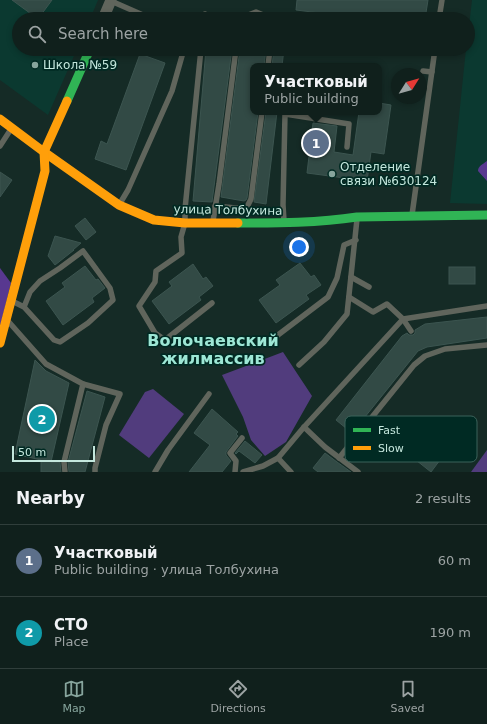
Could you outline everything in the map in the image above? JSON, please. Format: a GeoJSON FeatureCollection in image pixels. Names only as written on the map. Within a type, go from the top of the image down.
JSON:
{"type":"FeatureCollection","features":[{"type":"Feature","properties":{"kind":"street"},"geometry":{"type":"LineString","coordinates":[[106,12],[111,0]]}},
{"type":"Feature","properties":{"kind":"street"},"geometry":{"type":"LineString","coordinates":[[0,343],[45,171],[44,152],[87,56]]}},
{"type":"Feature","properties":{"kind":"street","name":"улица Толбухина"},"geometry":{"type":"LineString","coordinates":[[0,119],[119,205],[154,220],[185,223],[285,223],[358,217],[487,215]]}},
{"type":"Feature","properties":{"kind":"lane"},"geometry":{"type":"LineString","coordinates":[[111,0],[137,12]]}},
{"type":"Feature","properties":{"kind":"lane"},"geometry":{"type":"LineString","coordinates":[[440,12],[442,0]]}},
{"type":"Feature","properties":{"kind":"lane"},"geometry":{"type":"LineString","coordinates":[[119,205],[128,190],[172,91],[182,56]]}},
{"type":"Feature","properties":{"kind":"lane"},"geometry":{"type":"LineString","coordinates":[[200,56],[185,223],[181,237],[182,254],[156,271],[155,282],[139,306],[155,333],[165,340],[212,303]]}},
{"type":"Feature","properties":{"kind":"lane"},"geometry":{"type":"LineString","coordinates":[[213,223],[235,56]]}},
{"type":"Feature","properties":{"kind":"lane"},"geometry":{"type":"LineString","coordinates":[[411,216],[434,56]]}},
{"type":"Feature","properties":{"kind":"lane"},"geometry":{"type":"LineString","coordinates":[[427,72],[432,72]]}},
{"type":"Feature","properties":{"kind":"lane"},"geometry":{"type":"LineString","coordinates":[[215,206],[246,209],[251,199],[262,115]]}},
{"type":"Feature","properties":{"kind":"lane"},"geometry":{"type":"LineString","coordinates":[[285,115],[283,205],[285,223]]}},
{"type":"Feature","properties":{"kind":"lane"},"geometry":{"type":"LineString","coordinates":[[297,115],[349,124],[347,147]]}},
{"type":"Feature","properties":{"kind":"lane"},"geometry":{"type":"LineString","coordinates":[[0,146],[12,128]]}},
{"type":"Feature","properties":{"kind":"lane"},"geometry":{"type":"LineString","coordinates":[[299,365],[324,342],[347,314],[358,217]]}},
{"type":"Feature","properties":{"kind":"lane"},"geometry":{"type":"LineString","coordinates":[[274,338],[328,298],[337,278],[344,245],[356,240]]}},
{"type":"Feature","properties":{"kind":"lane"},"geometry":{"type":"LineString","coordinates":[[11,300],[24,307],[54,340],[60,342],[88,323],[113,300],[110,288],[83,251],[40,281],[30,292],[24,307]]}},
{"type":"Feature","properties":{"kind":"lane"},"geometry":{"type":"LineString","coordinates":[[351,277],[369,287]]}},
{"type":"Feature","properties":{"kind":"lane"},"geometry":{"type":"LineString","coordinates":[[349,297],[373,312],[387,304],[403,319],[411,331]]}},
{"type":"Feature","properties":{"kind":"lane"},"geometry":{"type":"LineString","coordinates":[[243,472],[263,466],[278,458],[304,427],[403,319],[487,306]]}},
{"type":"Feature","properties":{"kind":"lane"},"geometry":{"type":"LineString","coordinates":[[6,320],[46,364],[83,384],[120,394],[106,425],[95,472]]}},
{"type":"Feature","properties":{"kind":"lane"},"geometry":{"type":"LineString","coordinates":[[373,416],[414,365],[425,356],[445,349],[487,345]]}},
{"type":"Feature","properties":{"kind":"lane"},"geometry":{"type":"LineString","coordinates":[[422,349],[425,356]]}},
{"type":"Feature","properties":{"kind":"lane"},"geometry":{"type":"LineString","coordinates":[[65,472],[64,462],[83,384]]}},
{"type":"Feature","properties":{"kind":"lane"},"geometry":{"type":"LineString","coordinates":[[155,472],[168,450],[208,394]]}},
{"type":"Feature","properties":{"kind":"lane"},"geometry":{"type":"LineString","coordinates":[[304,427],[325,447],[358,472]]}},
{"type":"Feature","properties":{"kind":"lane"},"geometry":{"type":"LineString","coordinates":[[235,472],[236,461],[230,453],[242,438]]}},
{"type":"Feature","properties":{"kind":"lane"},"geometry":{"type":"LineString","coordinates":[[339,458],[345,451]]}},
{"type":"Feature","properties":{"kind":"lane"},"geometry":{"type":"LineString","coordinates":[[278,458],[291,472]]}},
{"type":"Feature","properties":{"kind":"shaded area","name":"Школа №59"},"geometry":{"type":"Polygon","coordinates":[[[0,0],[98,0],[93,12],[12,12],[12,56],[74,56],[48,115],[0,80],[0,0]]]}},
{"type":"Feature","properties":{"kind":"shaded area"},"geometry":{"type":"Polygon","coordinates":[[[472,0],[487,0],[487,204],[450,203],[465,56],[475,56],[475,12],[471,12],[472,0]]]}},
{"type":"Feature","properties":{"kind":"shaded area"},"geometry":{"type":"Polygon","coordinates":[[[487,161],[487,181],[478,169],[487,161]]]}},
{"type":"Feature","properties":{"kind":"shaded area"},"geometry":{"type":"Polygon","coordinates":[[[0,268],[11,283],[0,327],[0,268]]]}},
{"type":"Feature","properties":{"kind":"shaded area"},"geometry":{"type":"Polygon","coordinates":[[[283,352],[312,396],[286,442],[265,456],[251,440],[243,417],[222,375],[283,352]]]}},
{"type":"Feature","properties":{"kind":"shaded area"},"geometry":{"type":"Polygon","coordinates":[[[153,389],[184,414],[149,458],[119,435],[145,392],[153,389]]]}},
{"type":"Feature","properties":{"kind":"shaded area"},"geometry":{"type":"Polygon","coordinates":[[[487,450],[487,472],[471,472],[487,450]]]}},
{"type":"Feature","properties":{"kind":"building"},"geometry":{"type":"Polygon","coordinates":[[[12,0],[52,0],[43,12],[28,12],[12,0]]]}},
{"type":"Feature","properties":{"kind":"building"},"geometry":{"type":"Polygon","coordinates":[[[297,0],[428,0],[426,12],[312,12],[296,10],[297,0]]]}},
{"type":"Feature","properties":{"kind":"building"},"geometry":{"type":"Polygon","coordinates":[[[139,56],[146,56],[165,63],[126,170],[95,159],[101,141],[107,144],[139,56]]]}},
{"type":"Feature","properties":{"kind":"building"},"geometry":{"type":"Polygon","coordinates":[[[205,56],[231,56],[212,202],[193,201],[205,56]]]}},
{"type":"Feature","properties":{"kind":"building"},"geometry":{"type":"Polygon","coordinates":[[[239,56],[265,56],[264,63],[250,63],[250,115],[258,115],[247,198],[244,201],[221,197],[239,56]]]}},
{"type":"Feature","properties":{"kind":"building"},"geometry":{"type":"Polygon","coordinates":[[[273,56],[283,56],[282,63],[272,63],[273,56]]]}},
{"type":"Feature","properties":{"kind":"building"},"geometry":{"type":"Polygon","coordinates":[[[382,104],[391,105],[384,154],[371,152],[367,181],[307,173],[313,123],[337,126],[334,152],[353,155],[359,115],[382,115],[382,104]]]}},
{"type":"Feature","properties":{"kind":"building"},"geometry":{"type":"Polygon","coordinates":[[[266,115],[277,115],[266,204],[254,202],[266,115]]]}},
{"type":"Feature","properties":{"kind":"building"},"geometry":{"type":"Polygon","coordinates":[[[0,172],[12,180],[0,197],[0,172]]]}},
{"type":"Feature","properties":{"kind":"building"},"geometry":{"type":"Polygon","coordinates":[[[85,218],[96,232],[86,240],[75,226],[85,218]]]}},
{"type":"Feature","properties":{"kind":"building"},"geometry":{"type":"Polygon","coordinates":[[[55,236],[81,243],[55,265],[48,256],[55,236]]]}},
{"type":"Feature","properties":{"kind":"building"},"geometry":{"type":"Polygon","coordinates":[[[300,263],[311,277],[314,275],[321,285],[306,295],[309,299],[276,323],[259,300],[280,285],[276,280],[300,263]]]}},
{"type":"Feature","properties":{"kind":"building"},"geometry":{"type":"Polygon","coordinates":[[[193,264],[203,279],[206,277],[213,286],[199,297],[201,300],[169,324],[152,301],[172,286],[169,282],[193,264]]]}},
{"type":"Feature","properties":{"kind":"building"},"geometry":{"type":"Polygon","coordinates":[[[85,266],[96,280],[98,279],[105,288],[92,298],[94,302],[63,325],[46,301],[65,287],[62,283],[85,266]]]}},
{"type":"Feature","properties":{"kind":"building"},"geometry":{"type":"Polygon","coordinates":[[[449,267],[475,267],[475,284],[449,284],[449,267]]]}},
{"type":"Feature","properties":{"kind":"building"},"geometry":{"type":"Polygon","coordinates":[[[487,317],[487,338],[427,347],[418,351],[366,416],[345,416],[345,427],[336,420],[402,336],[407,333],[409,335],[413,335],[415,330],[425,324],[487,317]]]}},
{"type":"Feature","properties":{"kind":"building"},"geometry":{"type":"Polygon","coordinates":[[[35,360],[46,371],[69,383],[51,462],[60,462],[61,472],[41,472],[41,460],[15,454],[35,360]]]}},
{"type":"Feature","properties":{"kind":"building"},"geometry":{"type":"Polygon","coordinates":[[[87,391],[105,397],[85,472],[69,472],[68,462],[87,391]]]}},
{"type":"Feature","properties":{"kind":"building"},"geometry":{"type":"Polygon","coordinates":[[[212,409],[238,432],[236,434],[238,436],[226,452],[226,455],[231,461],[222,472],[189,472],[210,445],[194,433],[212,409]]]}},
{"type":"Feature","properties":{"kind":"building"},"geometry":{"type":"Polygon","coordinates":[[[245,441],[262,455],[255,463],[239,451],[236,454],[235,453],[245,441]]]}},
{"type":"Feature","properties":{"kind":"building"},"geometry":{"type":"Polygon","coordinates":[[[325,453],[351,472],[318,472],[313,468],[325,453]]]}},
{"type":"Feature","properties":{"kind":"building"},"geometry":{"type":"Polygon","coordinates":[[[418,462],[438,462],[431,472],[418,462]]]}},
{"type":"Feature","properties":{"kind":"traffic: fast"},"geometry":{"type":"LineString","coordinates":[[67,101],[87,56]]}},
{"type":"Feature","properties":{"kind":"traffic: fast"},"geometry":{"type":"LineString","coordinates":[[238,223],[313,222],[357,217],[487,215]]}},
{"type":"Feature","properties":{"kind":"traffic: slow"},"geometry":{"type":"LineString","coordinates":[[0,343],[45,171],[44,152],[67,101]]}},
{"type":"Feature","properties":{"kind":"traffic: slow"},"geometry":{"type":"LineString","coordinates":[[0,119],[119,205],[154,220],[185,223],[238,223]]}},
{"type":"Feature","properties":{"kind":"place","name":"Школа №59"},"geometry":{"type":"Point","coordinates":[35,65]}},
{"type":"Feature","properties":{"kind":"place","name":"Участковый"},"geometry":{"type":"Point","coordinates":[316,143]}},
{"type":"Feature","properties":{"kind":"place","name":"Отделение связи №630124"},"geometry":{"type":"Point","coordinates":[332,174]}},
{"type":"Feature","properties":{"kind":"place","name":"СТО"},"geometry":{"type":"Point","coordinates":[42,419]}},
{"type":"Feature","properties":{"kind":"district","name":"Волочаевский жилмассив"},"geometry":{"type":"Point","coordinates":[213,349]}}]}
